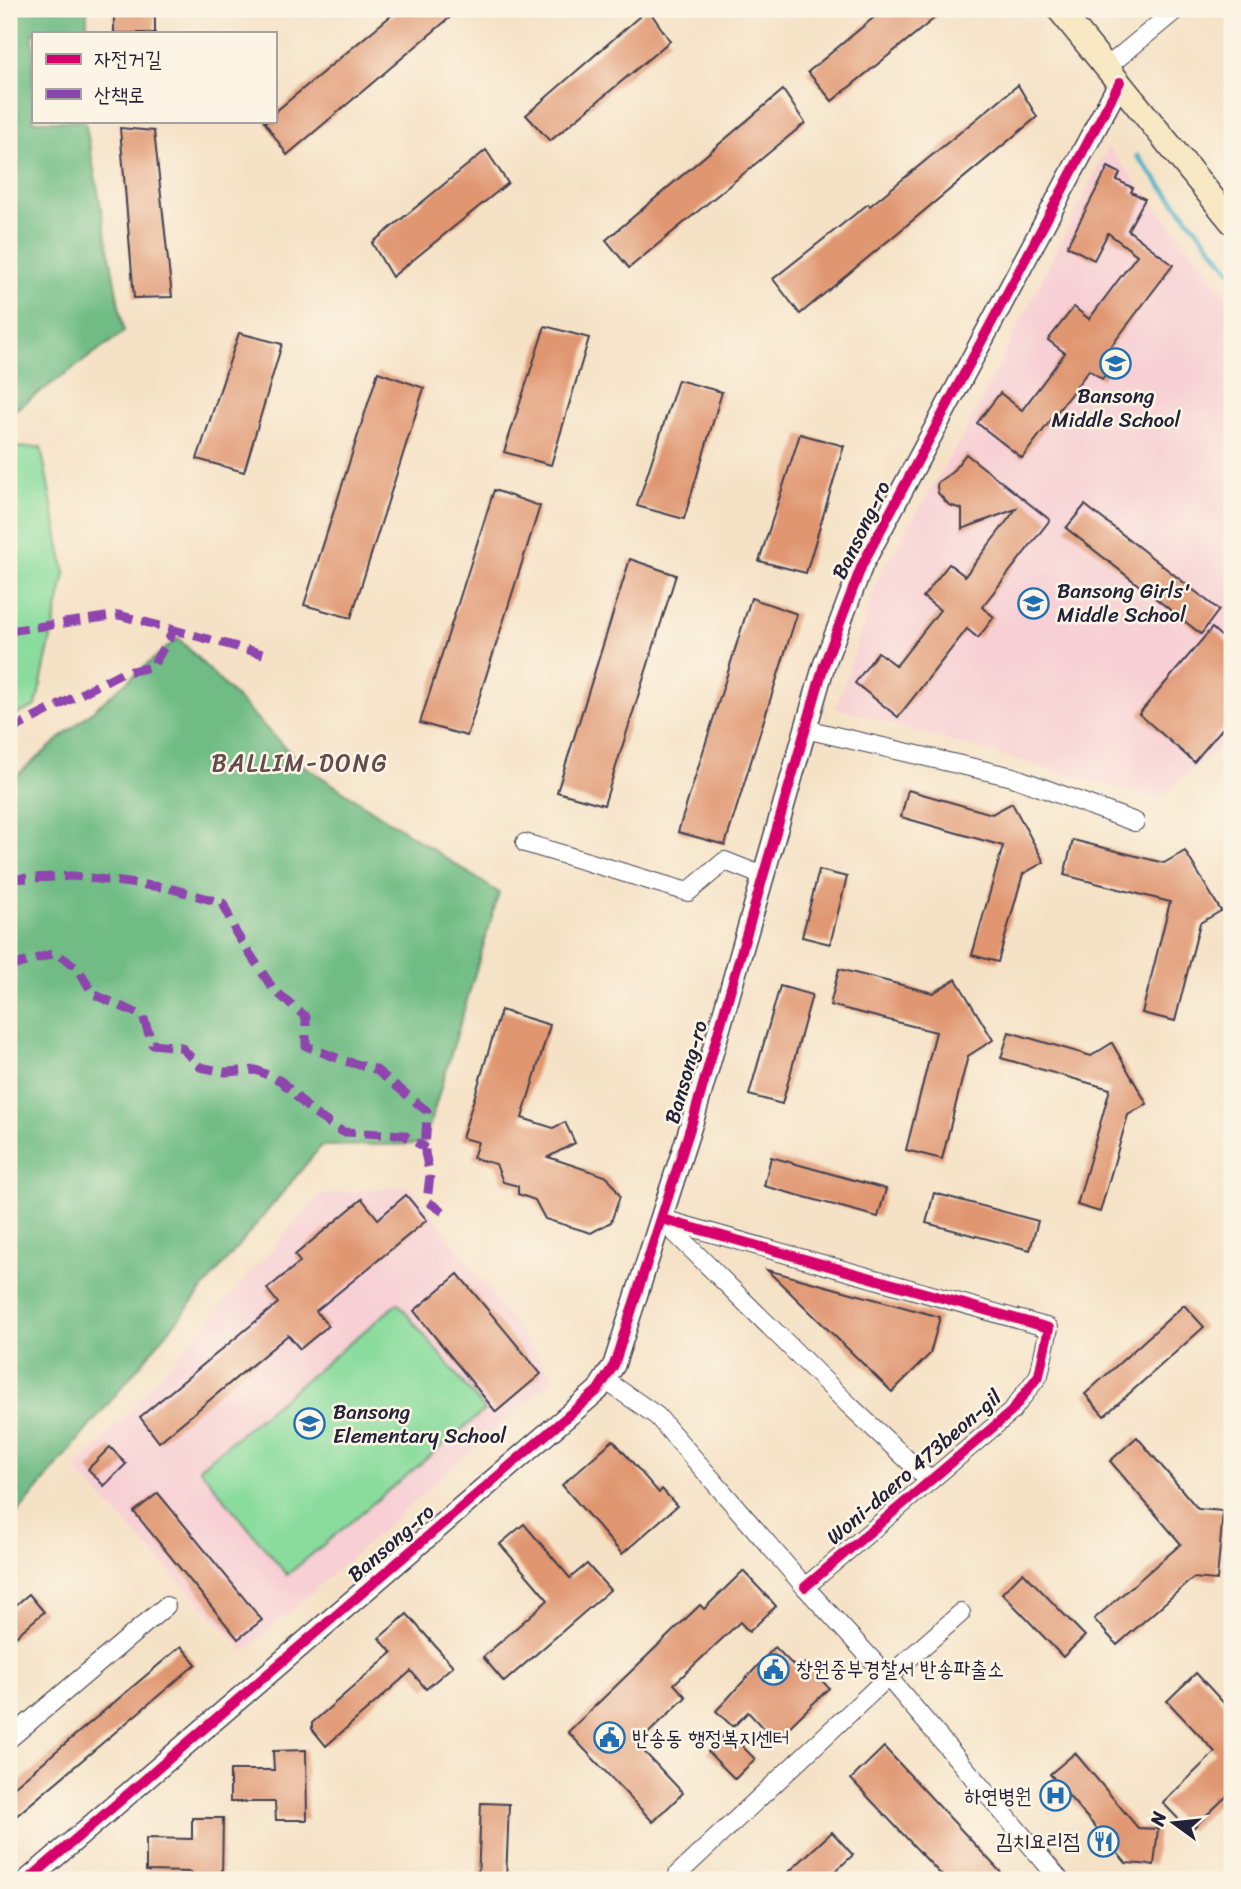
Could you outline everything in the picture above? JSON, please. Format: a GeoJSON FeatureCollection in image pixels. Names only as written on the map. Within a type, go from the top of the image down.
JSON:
{"type":"FeatureCollection","features":[{"type":"Feature","properties":{"kind":"main road"},"geometry":{"type":"LineString","coordinates":[[1059,9],[1232,222]]}},
{"type":"Feature","properties":{"kind":"street"},"geometry":{"type":"LineString","coordinates":[[1114,75],[1177,9]]}},
{"type":"Feature","properties":{"kind":"street","name":"Bansong-ro"},"geometry":{"type":"LineString","coordinates":[[28,1880],[598,1390],[605,1380],[614,1365],[662,1220],[824,665],[862,565],[1114,75]]}},
{"type":"Feature","properties":{"kind":"street"},"geometry":{"type":"LineString","coordinates":[[805,729],[1013,777],[1135,821]]}},
{"type":"Feature","properties":{"kind":"street"},"geometry":{"type":"LineString","coordinates":[[525,843],[688,892],[725,861],[763,876]]}},
{"type":"Feature","properties":{"kind":"street"},"geometry":{"type":"LineString","coordinates":[[662,1220],[930,1481]]}},
{"type":"Feature","properties":{"kind":"street","name":"Woni-daero 473beon-gil"},"geometry":{"type":"LineString","coordinates":[[662,1220],[1049,1328],[1039,1375],[1011,1412],[805,1587]]}},
{"type":"Feature","properties":{"kind":"street"},"geometry":{"type":"LineString","coordinates":[[605,1380],[657,1416],[805,1587],[888,1677],[1060,1880]]}},
{"type":"Feature","properties":{"kind":"street"},"geometry":{"type":"LineString","coordinates":[[9,1739],[166,1606]]}},
{"type":"Feature","properties":{"kind":"street"},"geometry":{"type":"LineString","coordinates":[[678,1874],[888,1677],[961,1613]]}},
{"type":"Feature","properties":{"kind":"shaded area"},"geometry":{"type":"Polygon","coordinates":[[[1108,147],[1232,301],[1232,735],[1158,800],[836,708],[879,576],[968,427],[1108,147]]]}},
{"type":"Feature","properties":{"kind":"shaded area","name":"Bansong Elementary School"},"geometry":{"type":"Polygon","coordinates":[[[410,1185],[554,1378],[245,1651],[76,1470],[320,1195],[410,1185]]]}},
{"type":"Feature","properties":{"kind":"green space"},"geometry":{"type":"Polygon","coordinates":[[[9,9],[87,9],[87,32],[32,32],[32,122],[85,122],[124,332],[9,414],[9,9]]]}},
{"type":"Feature","properties":{"kind":"green space"},"geometry":{"type":"Polygon","coordinates":[[[41,447],[65,574],[36,706],[9,718],[9,448],[41,447]]]}},
{"type":"Feature","properties":{"kind":"green space"},"geometry":{"type":"Polygon","coordinates":[[[178,638],[300,763],[499,893],[424,1144],[321,1146],[9,1524],[9,782],[178,638]]]}},
{"type":"Feature","properties":{"kind":"green space"},"geometry":{"type":"Polygon","coordinates":[[[398,1303],[485,1410],[287,1575],[199,1468],[398,1303]]]}},
{"type":"Feature","properties":{"kind":"building"},"geometry":{"type":"Polygon","coordinates":[[[114,9],[155,9],[155,32],[114,32],[114,9]]]}},
{"type":"Feature","properties":{"kind":"building"},"geometry":{"type":"Polygon","coordinates":[[[399,9],[460,9],[287,155],[265,122],[276,122],[276,111],[399,9]]]}},
{"type":"Feature","properties":{"kind":"building"},"geometry":{"type":"Polygon","coordinates":[[[648,9],[670,41],[550,141],[526,115],[648,9]]]}},
{"type":"Feature","properties":{"kind":"building"},"geometry":{"type":"Polygon","coordinates":[[[884,9],[946,9],[832,101],[808,72],[884,9]]]}},
{"type":"Feature","properties":{"kind":"building"},"geometry":{"type":"Polygon","coordinates":[[[1018,85],[1037,117],[800,314],[773,279],[868,204],[870,206],[1018,85]]]}},
{"type":"Feature","properties":{"kind":"building"},"geometry":{"type":"Polygon","coordinates":[[[783,90],[805,123],[629,268],[606,240],[783,90]]]}},
{"type":"Feature","properties":{"kind":"building"},"geometry":{"type":"Polygon","coordinates":[[[120,128],[154,131],[172,297],[134,298],[120,128]]]}},
{"type":"Feature","properties":{"kind":"building"},"geometry":{"type":"Polygon","coordinates":[[[486,150],[508,183],[392,277],[372,243],[486,150]]]}},
{"type":"Feature","properties":{"kind":"building"},"geometry":{"type":"Polygon","coordinates":[[[1108,167],[1120,173],[1117,180],[1133,188],[1131,192],[1145,199],[1128,230],[1173,265],[1106,353],[1116,361],[1102,379],[1089,370],[1022,458],[977,423],[1000,393],[1022,410],[1065,353],[1048,340],[1074,307],[1089,319],[1137,255],[1108,233],[1094,260],[1067,246],[1108,167]]]}},
{"type":"Feature","properties":{"kind":"building"},"geometry":{"type":"Polygon","coordinates":[[[545,326],[589,338],[551,465],[504,452],[545,326]]]}},
{"type":"Feature","properties":{"kind":"building"},"geometry":{"type":"Polygon","coordinates":[[[239,333],[282,344],[244,472],[197,459],[239,333]]]}},
{"type":"Feature","properties":{"kind":"building"},"geometry":{"type":"Polygon","coordinates":[[[378,372],[424,388],[351,618],[304,605],[378,372]]]}},
{"type":"Feature","properties":{"kind":"building"},"geometry":{"type":"Polygon","coordinates":[[[678,380],[722,392],[684,519],[637,506],[678,380]]]}},
{"type":"Feature","properties":{"kind":"building"},"geometry":{"type":"Polygon","coordinates":[[[800,434],[844,446],[806,573],[759,561],[800,434]]]}},
{"type":"Feature","properties":{"kind":"building"},"geometry":{"type":"Polygon","coordinates":[[[966,454],[1050,520],[982,607],[994,617],[978,638],[967,629],[898,717],[855,683],[878,652],[896,666],[940,610],[923,597],[949,564],[965,576],[1016,509],[962,529],[962,509],[949,505],[938,493],[937,486],[966,454]]]}},
{"type":"Feature","properties":{"kind":"building"},"geometry":{"type":"Polygon","coordinates":[[[494,490],[540,506],[467,736],[420,723],[494,490]]]}},
{"type":"Feature","properties":{"kind":"building"},"geometry":{"type":"Polygon","coordinates":[[[1085,505],[1219,610],[1201,634],[1066,528],[1085,505]]]}},
{"type":"Feature","properties":{"kind":"building"},"geometry":{"type":"Polygon","coordinates":[[[630,559],[676,575],[604,805],[557,792],[630,559]]]}},
{"type":"Feature","properties":{"kind":"building"},"geometry":{"type":"Polygon","coordinates":[[[751,598],[797,614],[725,845],[678,832],[751,598]]]}},
{"type":"Feature","properties":{"kind":"building"},"geometry":{"type":"Polygon","coordinates":[[[1212,628],[1232,646],[1232,717],[1194,762],[1139,714],[1212,628]]]}},
{"type":"Feature","properties":{"kind":"building"},"geometry":{"type":"Polygon","coordinates":[[[908,790],[992,814],[1012,803],[1044,862],[1023,874],[998,962],[972,955],[1003,846],[901,817],[908,790]]]}},
{"type":"Feature","properties":{"kind":"building"},"geometry":{"type":"Polygon","coordinates":[[[1073,840],[1164,863],[1185,851],[1221,911],[1200,923],[1175,1021],[1142,1013],[1170,902],[1064,875],[1073,840]]]}},
{"type":"Feature","properties":{"kind":"building"},"geometry":{"type":"Polygon","coordinates":[[[819,870],[847,877],[830,944],[802,937],[819,870]]]}},
{"type":"Feature","properties":{"kind":"building"},"geometry":{"type":"Polygon","coordinates":[[[839,969],[933,993],[956,979],[993,1040],[968,1056],[942,1159],[906,1150],[936,1032],[830,1005],[839,969]]]}},
{"type":"Feature","properties":{"kind":"building"},"geometry":{"type":"Polygon","coordinates":[[[780,986],[812,995],[782,1104],[749,1095],[780,986]]]}},
{"type":"Feature","properties":{"kind":"building"},"geometry":{"type":"Polygon","coordinates":[[[501,1010],[550,1025],[522,1118],[553,1128],[565,1122],[575,1143],[548,1157],[608,1177],[620,1196],[611,1222],[591,1233],[545,1219],[535,1200],[518,1194],[518,1186],[503,1182],[496,1164],[473,1158],[478,1142],[462,1138],[501,1010]]]}},
{"type":"Feature","properties":{"kind":"building"},"geometry":{"type":"Polygon","coordinates":[[[1009,1032],[1091,1056],[1112,1043],[1147,1104],[1128,1115],[1100,1212],[1077,1205],[1110,1089],[1001,1058],[1009,1032]]]}},
{"type":"Feature","properties":{"kind":"building"},"geometry":{"type":"Polygon","coordinates":[[[771,1157],[886,1189],[878,1217],[764,1186],[771,1157]]]}},
{"type":"Feature","properties":{"kind":"building"},"geometry":{"type":"Polygon","coordinates":[[[934,1193],[1038,1221],[1030,1250],[926,1223],[934,1193]]]}},
{"type":"Feature","properties":{"kind":"building"},"geometry":{"type":"Polygon","coordinates":[[[406,1195],[427,1220],[316,1311],[328,1326],[300,1349],[288,1335],[159,1442],[140,1417],[278,1303],[267,1289],[300,1262],[295,1255],[362,1199],[378,1219],[406,1195]]]}},
{"type":"Feature","properties":{"kind":"building"},"geometry":{"type":"Polygon","coordinates":[[[767,1270],[940,1317],[930,1354],[892,1392],[767,1270]]]}},
{"type":"Feature","properties":{"kind":"building"},"geometry":{"type":"Polygon","coordinates":[[[458,1274],[541,1374],[496,1412],[414,1311],[458,1274]]]}},
{"type":"Feature","properties":{"kind":"building"},"geometry":{"type":"Polygon","coordinates":[[[1184,1305],[1204,1327],[1104,1416],[1085,1394],[1184,1305]]]}},
{"type":"Feature","properties":{"kind":"building"},"geometry":{"type":"Polygon","coordinates":[[[1137,1437],[1198,1509],[1223,1511],[1217,1580],[1193,1578],[1117,1645],[1094,1619],[1181,1544],[1110,1461],[1137,1437]]]}},
{"type":"Feature","properties":{"kind":"building"},"geometry":{"type":"Polygon","coordinates":[[[613,1440],[659,1493],[662,1489],[677,1506],[622,1554],[562,1485],[613,1440]]]}},
{"type":"Feature","properties":{"kind":"building"},"geometry":{"type":"Polygon","coordinates":[[[110,1447],[126,1464],[104,1486],[88,1469],[110,1447]]]}},
{"type":"Feature","properties":{"kind":"building"},"geometry":{"type":"Polygon","coordinates":[[[158,1493],[262,1620],[238,1639],[134,1512],[158,1493]]]}},
{"type":"Feature","properties":{"kind":"building"},"geometry":{"type":"Polygon","coordinates":[[[524,1524],[570,1578],[587,1564],[610,1590],[504,1682],[483,1657],[548,1600],[500,1544],[524,1524]]]}},
{"type":"Feature","properties":{"kind":"building","name":"반송동 행정복지센터"},"geometry":{"type":"Polygon","coordinates":[[[743,1571],[776,1606],[749,1632],[740,1622],[674,1684],[686,1697],[637,1744],[683,1793],[653,1822],[568,1732],[700,1605],[704,1609],[743,1571]]]}},
{"type":"Feature","properties":{"kind":"building"},"geometry":{"type":"Polygon","coordinates":[[[1023,1572],[1085,1636],[1063,1657],[1002,1593],[1023,1572]]]}},
{"type":"Feature","properties":{"kind":"building"},"geometry":{"type":"Polygon","coordinates":[[[29,1594],[44,1612],[9,1642],[9,1611],[29,1594]]]}},
{"type":"Feature","properties":{"kind":"building"},"geometry":{"type":"Polygon","coordinates":[[[407,1614],[453,1666],[426,1689],[411,1671],[326,1746],[312,1729],[312,1723],[392,1653],[379,1638],[407,1614]]]}},
{"type":"Feature","properties":{"kind":"building"},"geometry":{"type":"Polygon","coordinates":[[[181,1646],[196,1664],[9,1822],[9,1791],[181,1646]]]}},
{"type":"Feature","properties":{"kind":"building"},"geometry":{"type":"Polygon","coordinates":[[[775,1647],[798,1670],[805,1663],[829,1688],[775,1741],[748,1712],[733,1727],[716,1711],[775,1647]]]}},
{"type":"Feature","properties":{"kind":"building"},"geometry":{"type":"Polygon","coordinates":[[[1196,1673],[1232,1712],[1232,1791],[1190,1831],[1163,1803],[1215,1752],[1167,1701],[1196,1673]]]}},
{"type":"Feature","properties":{"kind":"building"},"geometry":{"type":"Polygon","coordinates":[[[728,1732],[755,1759],[735,1779],[708,1752],[728,1732]]]}},
{"type":"Feature","properties":{"kind":"building"},"geometry":{"type":"Polygon","coordinates":[[[884,1747],[1008,1880],[946,1880],[851,1779],[884,1747]]]}},
{"type":"Feature","properties":{"kind":"building"},"geometry":{"type":"Polygon","coordinates":[[[306,1750],[307,1820],[276,1820],[275,1802],[230,1802],[230,1770],[274,1770],[273,1751],[306,1750]]]}},
{"type":"Feature","properties":{"kind":"building"},"geometry":{"type":"Polygon","coordinates":[[[1075,1753],[1138,1828],[1158,1829],[1154,1865],[1126,1863],[1050,1774],[1075,1753]]]}},
{"type":"Feature","properties":{"kind":"building"},"geometry":{"type":"Polygon","coordinates":[[[481,1803],[509,1804],[506,1880],[478,1880],[481,1803]]]}},
{"type":"Feature","properties":{"kind":"building"},"geometry":{"type":"Polygon","coordinates":[[[192,1818],[223,1818],[222,1880],[191,1880],[191,1872],[146,1871],[146,1838],[192,1839],[192,1818]]]}},
{"type":"Feature","properties":{"kind":"building"},"geometry":{"type":"Polygon","coordinates":[[[832,1832],[853,1855],[826,1880],[780,1880],[832,1832]]]}},
{"type":"Feature","properties":{"kind":"waterway"},"geometry":{"type":"LineString","coordinates":[[1137,156],[1232,272]]}},
{"type":"Feature","properties":{"kind":"waterway"},"geometry":{"type":"LineString","coordinates":[[1222,1880],[1232,1870]]}},
{"type":"Feature","properties":{"kind":"marked path"},"geometry":{"type":"LineString","coordinates":[[9,631],[119,615],[263,654]]}},
{"type":"Feature","properties":{"kind":"marked path"},"geometry":{"type":"LineString","coordinates":[[9,731],[121,673],[152,667],[174,630]]}},
{"type":"Feature","properties":{"kind":"marked path"},"geometry":{"type":"LineString","coordinates":[[9,879],[74,876],[169,888],[223,903],[236,933],[273,989],[306,1017],[306,1046],[375,1069],[427,1111],[425,1153],[430,1175],[427,1201],[448,1215]]}},
{"type":"Feature","properties":{"kind":"marked path"},"geometry":{"type":"LineString","coordinates":[[9,967],[55,953],[78,968],[93,994],[143,1016],[152,1044],[181,1047],[200,1067],[225,1072],[256,1070],[281,1081],[313,1113],[343,1132],[404,1135],[426,1148]]}},
{"type":"Feature","properties":{"kind":"cycle path"},"geometry":{"type":"LineString","coordinates":[[28,1880],[598,1390],[614,1365],[695,1113],[824,665],[862,565],[1120,82]]}},
{"type":"Feature","properties":{"kind":"cycle path"},"geometry":{"type":"LineString","coordinates":[[662,1219],[1049,1328],[1039,1375],[1011,1412],[805,1587]]}},
{"type":"Feature","properties":{"kind":"place","name":"Bansong Middle School"},"geometry":{"type":"Point","coordinates":[1116,364]}},
{"type":"Feature","properties":{"kind":"place","name":"Bansong Girls' Middle School"},"geometry":{"type":"Point","coordinates":[1034,603]}},
{"type":"Feature","properties":{"kind":"place","name":"Bansong Elementary School"},"geometry":{"type":"Point","coordinates":[310,1424]}},
{"type":"Feature","properties":{"kind":"place","name":"창원중부경찰서 반송파출소"},"geometry":{"type":"Point","coordinates":[773,1669]}},
{"type":"Feature","properties":{"kind":"place","name":"반송동 행정복지센터"},"geometry":{"type":"Point","coordinates":[609,1738]}},
{"type":"Feature","properties":{"kind":"place","name":"하연병원"},"geometry":{"type":"Point","coordinates":[1055,1796]}},
{"type":"Feature","properties":{"kind":"place","name":"김치요리점"},"geometry":{"type":"Point","coordinates":[1103,1841]}},
{"type":"Feature","properties":{"kind":"district","name":"BALLIM-DONG"},"geometry":{"type":"Point","coordinates":[300,763]}}]}
